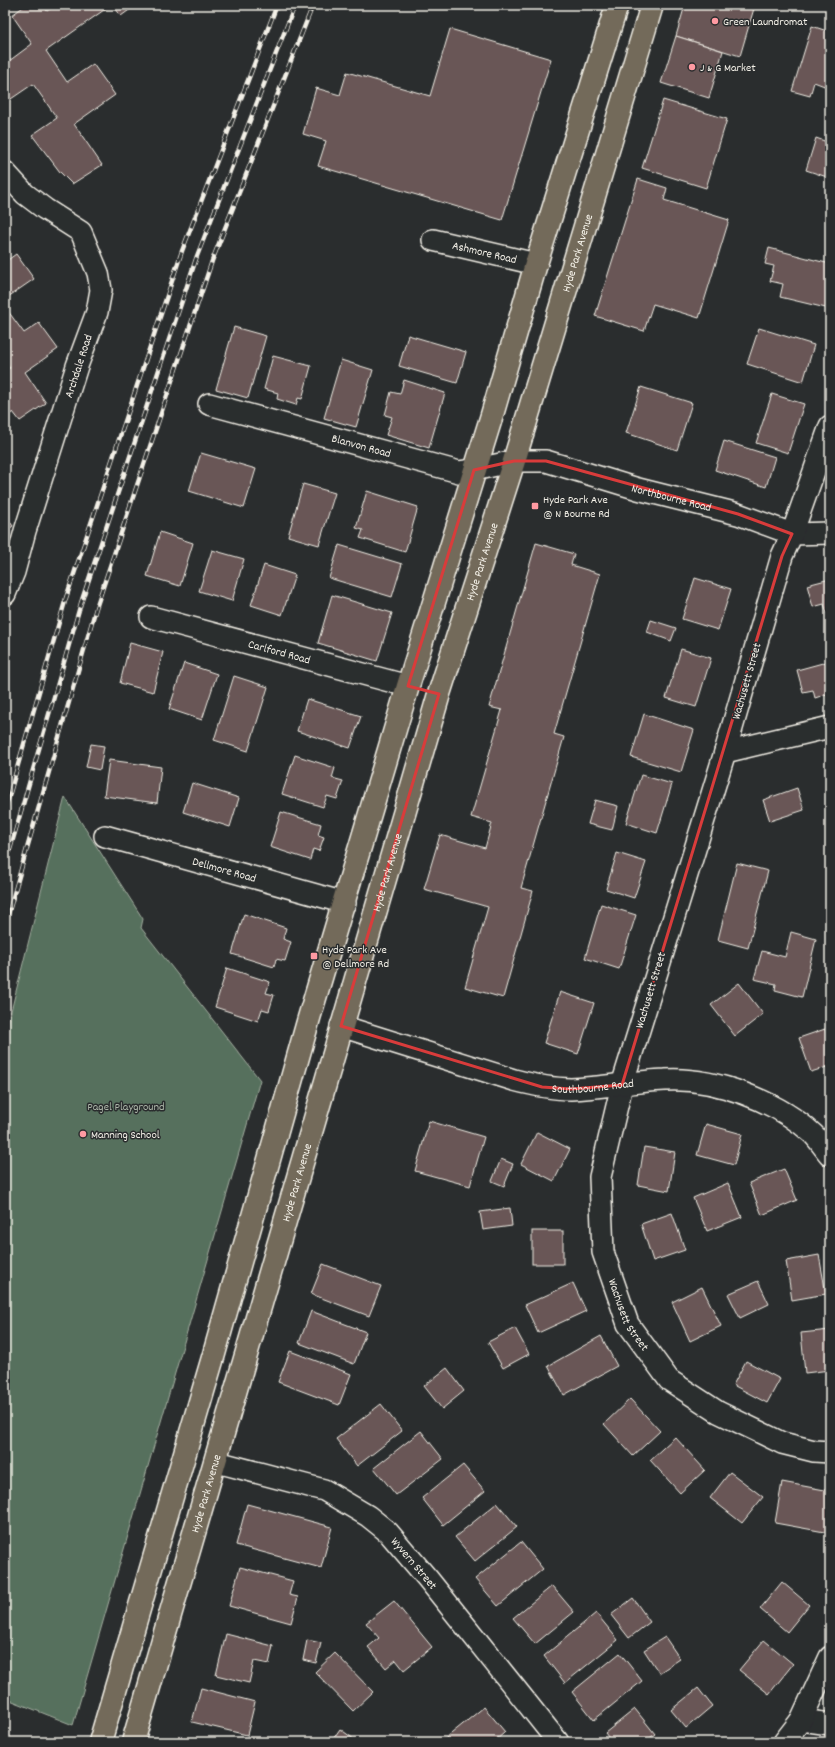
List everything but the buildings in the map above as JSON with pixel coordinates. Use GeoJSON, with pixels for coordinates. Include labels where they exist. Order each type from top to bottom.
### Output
{"type":"FeatureCollection","features":[{"type":"Feature","properties":{"kind":"main road"},"geometry":{"type":"LineString","coordinates":[[100,1742],[185,1453],[309,1018],[345,903],[408,686],[492,415],[536,264],[617,5]]}},
{"type":"Feature","properties":{"kind":"main road","name":"Hyde Park Avenue"},"geometry":{"type":"LineString","coordinates":[[133,1742],[217,1462],[341,1026],[394,855],[439,694],[514,461],[652,5]]}},
{"type":"Feature","properties":{"kind":"main road"},"geometry":{"type":"LineString","coordinates":[[408,686],[439,694]]}},
{"type":"Feature","properties":{"kind":"main road"},"geometry":{"type":"LineString","coordinates":[[309,1018],[341,1026]]}},
{"type":"Feature","properties":{"kind":"main road"},"geometry":{"type":"LineString","coordinates":[[185,1453],[217,1462]]}},
{"type":"Feature","properties":{"kind":"street","name":"Archdale Road"},"geometry":{"type":"LineString","coordinates":[[5,172],[25,194],[81,232],[100,278],[101,295],[72,380],[14,572],[5,594]]}},
{"type":"Feature","properties":{"kind":"street","name":"Ashmore Road"},"geometry":{"type":"LineString","coordinates":[[433,240],[536,264]]}},
{"type":"Feature","properties":{"kind":"street","name":"Blanvon Road"},"geometry":{"type":"LineString","coordinates":[[209,404],[459,472],[514,461]]}},
{"type":"Feature","properties":{"kind":"street","name":"Wachusett Street"},"geometry":{"type":"LineString","coordinates":[[830,426],[792,534],[782,556],[725,752],[622,1085],[600,1177],[603,1252],[628,1324],[669,1380],[718,1412],[782,1443],[814,1451],[830,1452]]}},
{"type":"Feature","properties":{"kind":"street","name":"Northbourne Road"},"geometry":{"type":"LineString","coordinates":[[514,461],[546,461],[638,489],[738,514],[792,534],[830,533]]}},
{"type":"Feature","properties":{"kind":"street","name":"Carlford Road"},"geometry":{"type":"LineString","coordinates":[[151,617],[408,686]]}},
{"type":"Feature","properties":{"kind":"street"},"geometry":{"type":"LineString","coordinates":[[725,752],[830,727]]}},
{"type":"Feature","properties":{"kind":"street","name":"Dellmore Road"},"geometry":{"type":"LineString","coordinates":[[105,836],[345,903]]}},
{"type":"Feature","properties":{"kind":"street","name":"Southbourne Road"},"geometry":{"type":"LineString","coordinates":[[341,1026],[514,1080],[542,1087],[571,1089],[666,1080],[705,1083],[746,1093],[780,1110],[797,1122],[813,1134],[830,1155]]}},
{"type":"Feature","properties":{"kind":"street","name":"Wyvern Street"},"geometry":{"type":"LineString","coordinates":[[217,1462],[324,1490],[368,1516],[388,1532],[428,1579],[558,1742]]}},
{"type":"Feature","properties":{"kind":"street"},"geometry":{"type":"LineString","coordinates":[[784,1742],[801,1720],[830,1657]]}},
{"type":"Feature","properties":{"kind":"street"},"geometry":{"type":"LineString","coordinates":[[801,1720],[830,1724]]}},
{"type":"Feature","properties":{"kind":"highlighted area"},"geometry":{"type":"Polygon","coordinates":[[[514,461],[546,461],[738,514],[792,534],[782,556],[622,1085],[571,1089],[542,1087],[341,1026],[439,694],[408,686],[474,470],[514,461]]]}},
{"type":"Feature","properties":{"kind":"green space","name":"Pagel Playground"},"geometry":{"type":"Polygon","coordinates":[[[65,797],[143,919],[141,928],[260,1080],[73,1725],[5,1698],[5,1035],[65,797]]]}},
{"type":"Feature","properties":{"kind":"railway"},"geometry":{"type":"LineString","coordinates":[[5,810],[66,598],[182,251],[277,5]]}},
{"type":"Feature","properties":{"kind":"railway"},"geometry":{"type":"LineString","coordinates":[[5,867],[81,603],[197,256],[295,5]]}},
{"type":"Feature","properties":{"kind":"railway"},"geometry":{"type":"LineString","coordinates":[[5,925],[96,608],[212,261],[313,5]]}},
{"type":"Feature","properties":{"kind":"place","name":"Green Laundromat"},"geometry":{"type":"Point","coordinates":[715,21]}},
{"type":"Feature","properties":{"kind":"place","name":"J & G Market"},"geometry":{"type":"Point","coordinates":[692,67]}},
{"type":"Feature","properties":{"kind":"place","name":"Hyde Park Ave @ N Bourne Rd"},"geometry":{"type":"Point","coordinates":[535,506]}},
{"type":"Feature","properties":{"kind":"place","name":"Hyde Park Ave @ Dellmore Rd"},"geometry":{"type":"Point","coordinates":[314,956]}},
{"type":"Feature","properties":{"kind":"place","name":"Manning School"},"geometry":{"type":"Point","coordinates":[83,1134]}}]}
